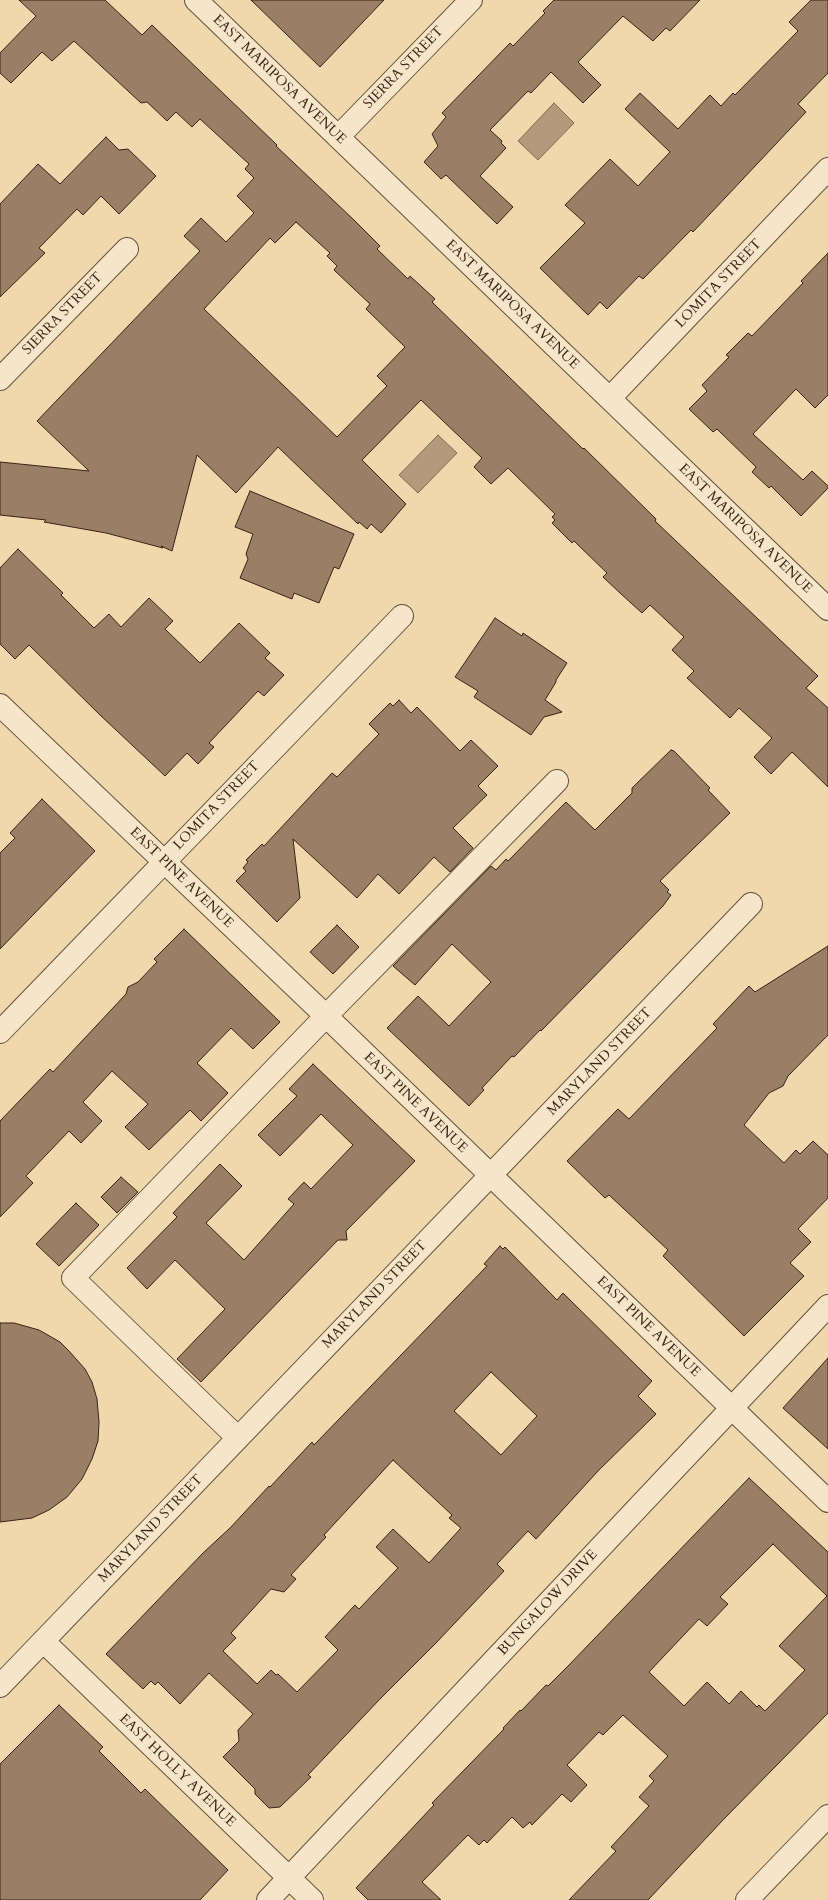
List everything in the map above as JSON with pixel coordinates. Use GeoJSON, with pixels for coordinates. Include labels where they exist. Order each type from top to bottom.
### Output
{"type":"FeatureCollection","features":[{"type":"Feature","properties":{"kind":"street","name":"EAST MARIPOSA AVENUE"},"geometry":{"type":"LineString","coordinates":[[196,0],[828,609]]}},
{"type":"Feature","properties":{"kind":"street","name":"SIERRA STREET"},"geometry":{"type":"LineString","coordinates":[[338,137],[471,0]]}},
{"type":"Feature","properties":{"kind":"street","name":"LOMITA STREET"},"geometry":{"type":"LineString","coordinates":[[610,398],[828,169]]}},
{"type":"Feature","properties":{"kind":"street","name":"SIERRA STREET"},"geometry":{"type":"LineString","coordinates":[[0,379],[127,249]]}},
{"type":"Feature","properties":{"kind":"street","name":"LOMITA STREET"},"geometry":{"type":"LineString","coordinates":[[0,1032],[402,616]]}},
{"type":"Feature","properties":{"kind":"street","name":"EAST PINE AVENUE"},"geometry":{"type":"LineString","coordinates":[[0,705],[326,1016],[828,1501]]}},
{"type":"Feature","properties":{"kind":"street"},"geometry":{"type":"LineString","coordinates":[[238,1438],[73,1278],[326,1016],[557,781]]}},
{"type":"Feature","properties":{"kind":"street","name":"MARYLAND STREET"},"geometry":{"type":"LineString","coordinates":[[0,1686],[751,904]]}},
{"type":"Feature","properties":{"kind":"street","name":"BUNGALOW DRIVE"},"geometry":{"type":"LineString","coordinates":[[268,1900],[828,1306]]}},
{"type":"Feature","properties":{"kind":"street","name":"EAST HOLLY AVENUE"},"geometry":{"type":"LineString","coordinates":[[43,1641],[312,1900]]}},
{"type":"Feature","properties":{"kind":"street"},"geometry":{"type":"LineString","coordinates":[[747,1900],[828,1816]]}},
{"type":"Feature","properties":{"kind":"shaded area"},"geometry":{"type":"Polygon","coordinates":[[[554,103],[574,123],[538,160],[518,141],[554,103]]]}},
{"type":"Feature","properties":{"kind":"shaded area"},"geometry":{"type":"Polygon","coordinates":[[[438,435],[457,453],[418,493],[399,475],[438,435]]]}},
{"type":"Feature","properties":{"kind":"building"},"geometry":{"type":"Polygon","coordinates":[[[19,0],[105,0],[142,35],[152,25],[277,145],[276,146],[380,246],[377,249],[408,279],[410,276],[435,299],[432,302],[583,449],[584,448],[656,519],[655,521],[818,676],[806,688],[828,708],[828,787],[792,752],[771,774],[754,757],[772,738],[739,708],[730,718],[687,678],[694,671],[672,650],[684,637],[650,605],[642,613],[603,577],[607,573],[574,541],[572,543],[552,523],[555,520],[552,517],[555,514],[508,468],[491,484],[474,467],[482,458],[421,400],[362,460],[406,504],[381,533],[371,524],[367,529],[359,522],[358,524],[278,447],[236,493],[197,455],[172,551],[161,546],[163,548],[106,533],[44,522],[46,520],[0,515],[0,462],[89,471],[37,421],[200,251],[184,236],[201,218],[226,242],[254,213],[237,196],[254,178],[245,169],[249,164],[200,119],[192,127],[176,112],[167,121],[147,102],[141,103],[74,41],[52,61],[42,52],[11,83],[0,73],[0,53],[36,16],[19,0]],[[296,222],[275,243],[270,238],[204,309],[337,437],[387,386],[377,376],[405,347],[366,309],[370,304],[334,270],[337,266],[327,256],[330,253],[296,222]]]}},
{"type":"Feature","properties":{"kind":"building"},"geometry":{"type":"Polygon","coordinates":[[[251,0],[384,0],[320,67],[251,0]]]}},
{"type":"Feature","properties":{"kind":"building"},"geometry":{"type":"Polygon","coordinates":[[[554,0],[700,0],[670,31],[666,28],[653,41],[623,16],[578,62],[601,85],[583,103],[551,72],[531,93],[528,91],[490,130],[502,141],[501,143],[506,148],[480,176],[513,207],[497,224],[446,175],[441,179],[424,162],[438,146],[432,134],[446,117],[442,113],[510,43],[513,46],[545,13],[543,11],[554,0]]]}},
{"type":"Feature","properties":{"kind":"building"},"geometry":{"type":"Polygon","coordinates":[[[811,0],[828,0],[828,73],[798,104],[806,112],[693,232],[691,230],[643,279],[639,276],[607,309],[600,302],[588,315],[540,268],[585,223],[565,205],[610,159],[638,186],[670,152],[625,109],[640,93],[678,129],[710,95],[721,106],[733,93],[735,95],[798,31],[789,22],[811,0]]]}},
{"type":"Feature","properties":{"kind":"building"},"geometry":{"type":"Polygon","coordinates":[[[106,137],[119,150],[128,149],[156,176],[119,214],[101,196],[83,215],[77,209],[39,248],[45,253],[0,297],[0,204],[38,164],[60,184],[106,137]]]}},
{"type":"Feature","properties":{"kind":"building"},"geometry":{"type":"Polygon","coordinates":[[[828,253],[828,395],[815,408],[796,389],[753,434],[803,480],[812,471],[828,486],[828,488],[801,516],[771,486],[769,488],[752,472],[756,467],[717,429],[713,432],[689,409],[707,391],[702,385],[729,357],[726,355],[748,333],[752,336],[803,283],[801,281],[828,253]]]}},
{"type":"Feature","properties":{"kind":"building"},"geometry":{"type":"Polygon","coordinates":[[[250,491],[354,534],[339,569],[334,567],[319,603],[294,593],[292,599],[240,578],[248,559],[246,554],[253,534],[235,527],[250,491]]]}},
{"type":"Feature","properties":{"kind":"building"},"geometry":{"type":"Polygon","coordinates":[[[18,549],[63,593],[61,595],[94,628],[109,614],[121,627],[149,598],[173,621],[165,629],[200,663],[239,623],[270,653],[265,658],[284,675],[264,696],[258,691],[209,743],[214,747],[198,764],[187,753],[165,776],[29,645],[15,659],[0,644],[0,568],[18,549]]]}},
{"type":"Feature","properties":{"kind":"building"},"geometry":{"type":"Polygon","coordinates":[[[495,618],[522,636],[523,633],[567,663],[545,700],[562,712],[544,717],[531,735],[474,697],[478,691],[455,677],[495,618]]]}},
{"type":"Feature","properties":{"kind":"building"},"geometry":{"type":"Polygon","coordinates":[[[399,700],[411,713],[417,707],[460,751],[471,740],[498,766],[478,786],[487,795],[453,828],[473,848],[450,872],[434,857],[399,894],[378,874],[357,898],[293,839],[300,898],[277,922],[236,881],[246,871],[243,868],[248,862],[246,860],[262,844],[264,846],[332,773],[337,777],[379,734],[369,724],[390,703],[393,706],[399,700]]]}},
{"type":"Feature","properties":{"kind":"building"},"geometry":{"type":"Polygon","coordinates":[[[671,750],[674,751],[710,788],[708,790],[730,813],[660,881],[669,890],[667,892],[671,895],[663,906],[541,1031],[540,1030],[514,1057],[512,1056],[482,1088],[484,1090],[469,1106],[387,1028],[418,996],[449,1026],[491,982],[452,944],[415,985],[393,966],[491,866],[496,870],[506,859],[508,861],[566,802],[595,830],[632,793],[632,788],[671,750]]]}},
{"type":"Feature","properties":{"kind":"building"},"geometry":{"type":"Polygon","coordinates":[[[42,799],[95,851],[0,949],[0,853],[15,838],[10,833],[42,799]]]}},
{"type":"Feature","properties":{"kind":"building"},"geometry":{"type":"Polygon","coordinates":[[[337,925],[359,947],[333,974],[310,952],[337,925]]]}},
{"type":"Feature","properties":{"kind":"building"},"geometry":{"type":"Polygon","coordinates":[[[184,929],[280,1022],[253,1049],[231,1028],[197,1063],[228,1093],[201,1121],[190,1110],[149,1150],[125,1127],[148,1104],[112,1071],[83,1102],[102,1121],[81,1143],[69,1131],[26,1176],[33,1183],[0,1217],[0,1121],[50,1069],[53,1072],[126,994],[128,987],[138,982],[157,962],[154,959],[184,929]]]}},
{"type":"Feature","properties":{"kind":"building"},"geometry":{"type":"Polygon","coordinates":[[[828,946],[828,1035],[788,1076],[783,1086],[769,1093],[744,1125],[784,1163],[796,1150],[800,1154],[813,1141],[828,1155],[828,1198],[798,1229],[811,1242],[790,1263],[804,1276],[744,1336],[663,1256],[668,1250],[609,1195],[605,1198],[567,1161],[618,1109],[629,1119],[717,1028],[713,1024],[749,986],[755,992],[828,946]]]}},
{"type":"Feature","properties":{"kind":"building"},"geometry":{"type":"Polygon","coordinates":[[[313,1064],[415,1161],[346,1231],[347,1240],[338,1240],[201,1382],[177,1359],[225,1309],[175,1260],[147,1289],[127,1268],[177,1217],[173,1213],[220,1164],[242,1186],[206,1223],[244,1260],[294,1204],[288,1199],[304,1182],[311,1189],[353,1145],[321,1114],[280,1156],[258,1135],[297,1096],[289,1089],[313,1064]]]}},
{"type":"Feature","properties":{"kind":"building"},"geometry":{"type":"Polygon","coordinates":[[[121,1177],[138,1192],[117,1213],[101,1197],[121,1177]]]}},
{"type":"Feature","properties":{"kind":"building"},"geometry":{"type":"Polygon","coordinates":[[[76,1203],[99,1225],[59,1266],[36,1244],[76,1203]]]}},
{"type":"Feature","properties":{"kind":"building"},"geometry":{"type":"Polygon","coordinates":[[[500,1246],[503,1249],[505,1247],[557,1300],[563,1293],[652,1381],[638,1396],[656,1414],[598,1471],[536,1539],[528,1531],[497,1564],[504,1571],[308,1775],[311,1777],[280,1807],[269,1808],[255,1794],[255,1789],[223,1757],[239,1741],[238,1730],[253,1714],[209,1673],[180,1704],[158,1682],[155,1685],[151,1681],[143,1689],[106,1654],[203,1553],[230,1528],[269,1486],[270,1487],[312,1442],[314,1445],[487,1266],[484,1264],[500,1246]],[[491,1372],[454,1411],[501,1455],[537,1416],[491,1372]],[[393,1460],[324,1535],[326,1537],[291,1575],[296,1579],[284,1592],[271,1589],[231,1633],[236,1638],[223,1651],[257,1684],[271,1670],[276,1675],[278,1674],[297,1692],[338,1650],[325,1637],[355,1605],[359,1609],[398,1568],[376,1547],[393,1529],[429,1563],[461,1528],[449,1518],[452,1515],[393,1460]]]}},
{"type":"Feature","properties":{"kind":"building"},"geometry":{"type":"Polygon","coordinates":[[[0,1323],[14,1323],[39,1330],[60,1342],[69,1351],[85,1369],[92,1382],[97,1399],[99,1422],[98,1441],[92,1459],[82,1479],[67,1497],[49,1510],[32,1518],[0,1522],[0,1323]]]}},
{"type":"Feature","properties":{"kind":"building"},"geometry":{"type":"Polygon","coordinates":[[[828,1358],[828,1449],[783,1408],[828,1358]]]}},
{"type":"Feature","properties":{"kind":"building"},"geometry":{"type":"Polygon","coordinates":[[[749,1478],[828,1552],[828,1713],[723,1820],[648,1900],[569,1900],[616,1851],[611,1847],[649,1806],[639,1797],[654,1781],[649,1776],[668,1756],[623,1715],[603,1735],[599,1732],[567,1765],[587,1785],[571,1802],[562,1794],[532,1825],[530,1822],[523,1828],[512,1817],[487,1843],[484,1840],[479,1845],[468,1835],[422,1882],[441,1900],[368,1900],[356,1888],[434,1805],[432,1803],[504,1729],[503,1728],[520,1710],[521,1711],[546,1685],[548,1686],[749,1478]],[[773,1544],[720,1597],[728,1604],[707,1626],[699,1619],[649,1672],[684,1706],[707,1682],[729,1704],[741,1691],[757,1707],[759,1705],[765,1711],[805,1670],[779,1646],[827,1596],[773,1544]]]}},
{"type":"Feature","properties":{"kind":"building"},"geometry":{"type":"Polygon","coordinates":[[[59,1705],[103,1747],[99,1751],[141,1793],[145,1789],[228,1870],[200,1900],[0,1900],[0,1764],[59,1705]]]}}]}
